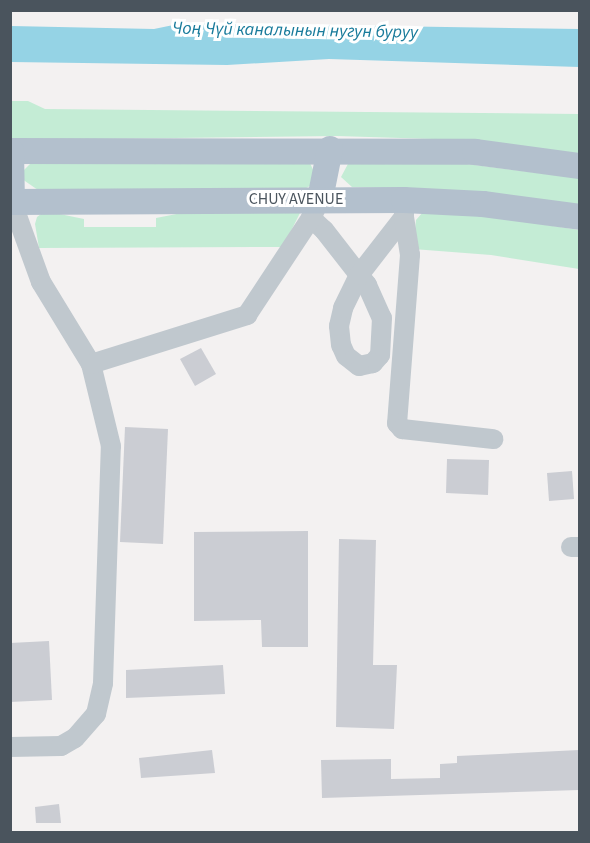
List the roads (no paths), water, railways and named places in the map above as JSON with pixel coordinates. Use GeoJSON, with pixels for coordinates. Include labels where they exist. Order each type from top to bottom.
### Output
{"type":"FeatureCollection","features":[{"type":"Feature","properties":{"kind":"main road"},"geometry":{"type":"LineString","coordinates":[[315,208],[330,148]]}},
{"type":"Feature","properties":{"kind":"main road"},"geometry":{"type":"LineString","coordinates":[[11,202],[11,150],[330,148],[475,152],[579,166]]}},
{"type":"Feature","properties":{"kind":"main road","name":"CHUY AVENUE"},"geometry":{"type":"LineString","coordinates":[[11,202],[315,208],[404,208],[483,204],[579,217]]}},
{"type":"Feature","properties":{"kind":"lane"},"geometry":{"type":"LineString","coordinates":[[10,747],[61,746],[75,738],[96,714],[103,683],[111,446],[91,364],[41,282],[11,202]]}},
{"type":"Feature","properties":{"kind":"lane"},"geometry":{"type":"LineString","coordinates":[[91,364],[247,315],[315,208],[359,275],[404,208]]}},
{"type":"Feature","properties":{"kind":"lane"},"geometry":{"type":"LineString","coordinates":[[404,208],[410,255],[397,423],[402,429],[493,439]]}},
{"type":"Feature","properties":{"kind":"water","name":"Чоң Чүй каналынын нугун буруу"},"geometry":{"type":"Polygon","coordinates":[[[183,23],[579,29],[579,67],[329,59],[227,65],[11,62],[11,26],[154,29],[183,23]]]}}]}
